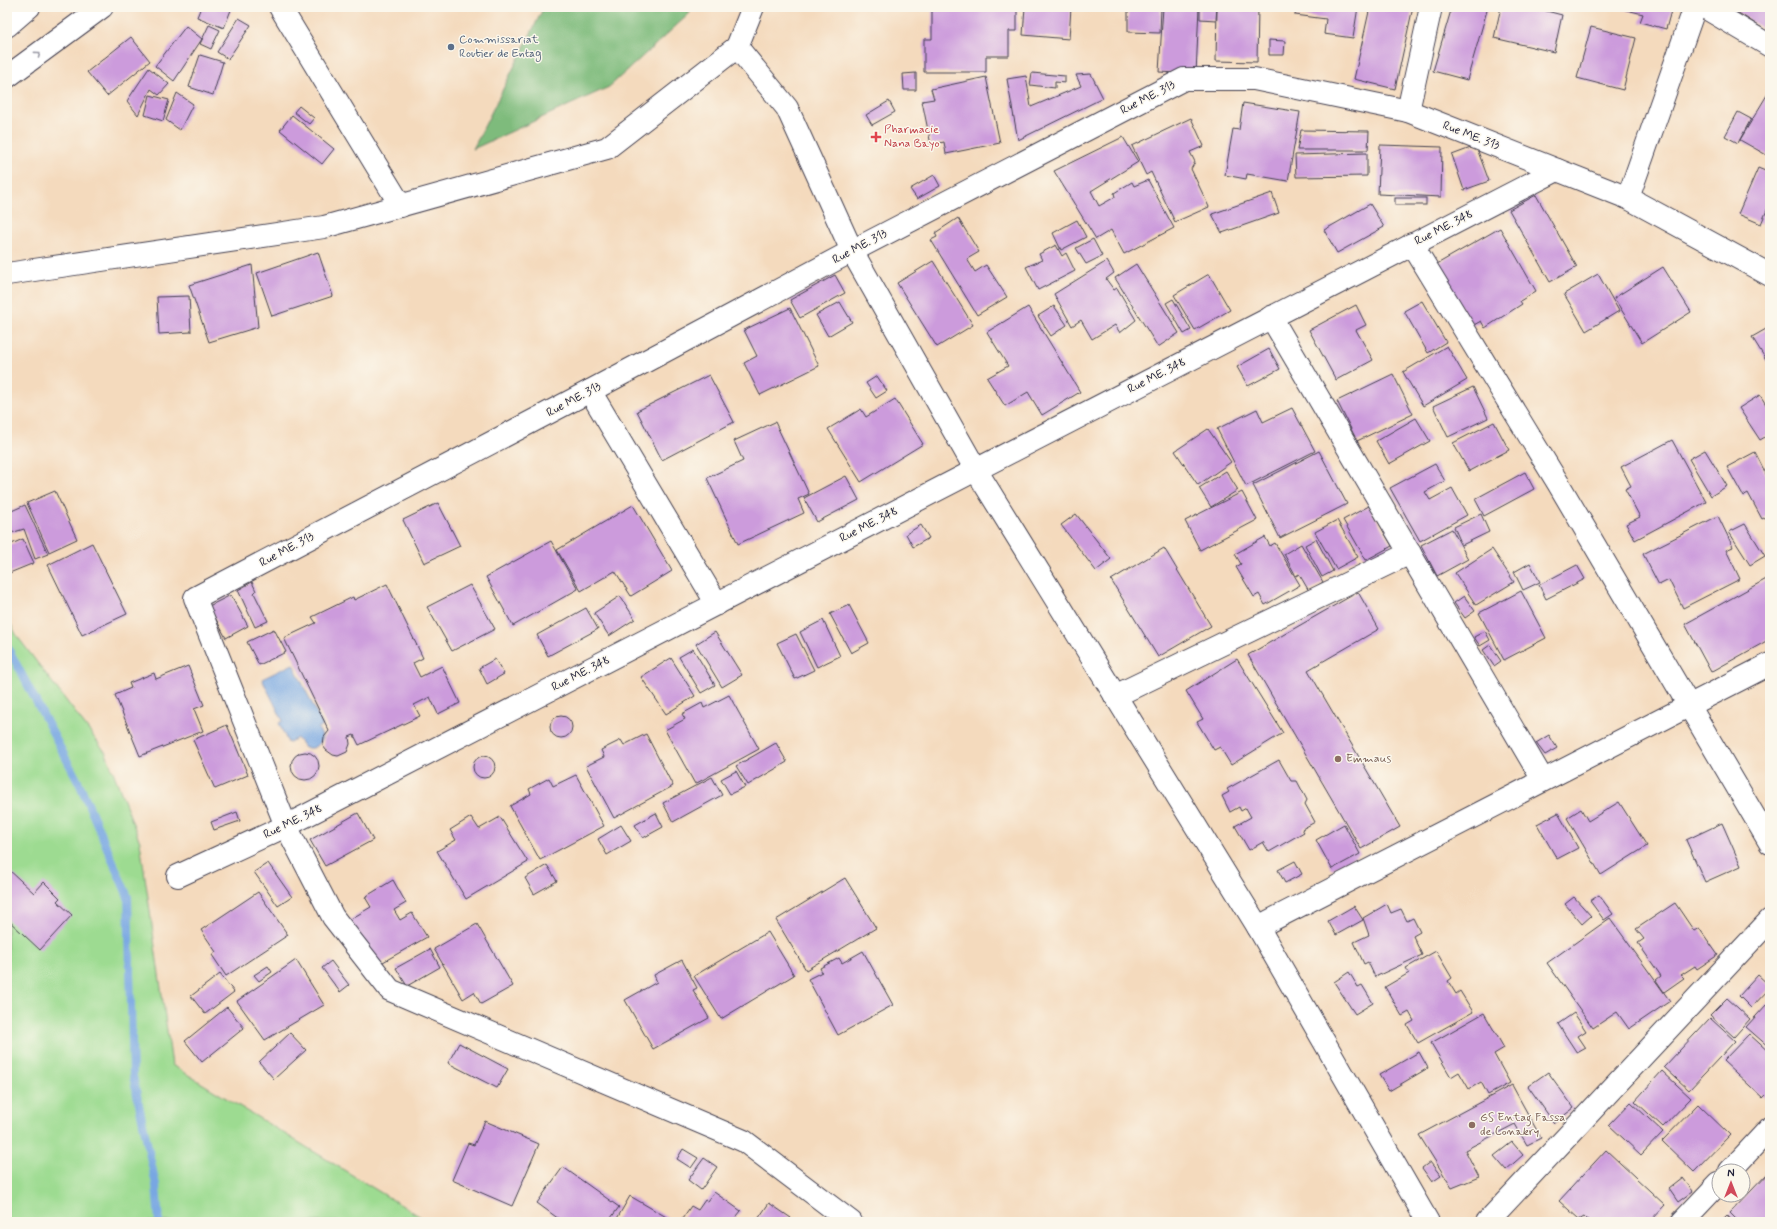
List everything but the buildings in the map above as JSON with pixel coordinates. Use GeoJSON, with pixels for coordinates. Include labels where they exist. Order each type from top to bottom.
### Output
{"type":"FeatureCollection","features":[{"type":"Feature","properties":{"kind":"main road"},"geometry":{"type":"LineString","coordinates":[[7,26],[29,7]]}},
{"type":"Feature","properties":{"kind":"main road"},"geometry":{"type":"LineString","coordinates":[[7,77],[102,7]]}},
{"type":"Feature","properties":{"kind":"main road"},"geometry":{"type":"LineString","coordinates":[[280,7],[400,206]]}},
{"type":"Feature","properties":{"kind":"main road"},"geometry":{"type":"LineString","coordinates":[[7,274],[324,228],[607,148],[737,47],[753,7]]}},
{"type":"Feature","properties":{"kind":"main road"},"geometry":{"type":"LineString","coordinates":[[1408,111],[1431,7]]}},
{"type":"Feature","properties":{"kind":"main road"},"geometry":{"type":"LineString","coordinates":[[1628,198],[1696,7]]}},
{"type":"Feature","properties":{"kind":"main road"},"geometry":{"type":"LineString","coordinates":[[1704,7],[1770,46]]}},
{"type":"Feature","properties":{"kind":"main road"},"geometry":{"type":"LineString","coordinates":[[737,47],[787,108],[852,251],[976,470],[1258,927],[1428,1222]]}},
{"type":"Feature","properties":{"kind":"main road","name":"Rue ME. 313"},"geometry":{"type":"LineString","coordinates":[[286,826],[195,598],[590,391],[852,251],[1184,79],[1254,79],[1408,111],[1628,198],[1770,275]]}},
{"type":"Feature","properties":{"kind":"main road","name":"Rue ME. 348"},"geometry":{"type":"LineString","coordinates":[[178,876],[286,826],[1557,170]]}},
{"type":"Feature","properties":{"kind":"main road"},"geometry":{"type":"LineString","coordinates":[[1412,244],[1558,483],[1770,843]]}},
{"type":"Feature","properties":{"kind":"main road"},"geometry":{"type":"LineString","coordinates":[[1271,317],[1543,780]]}},
{"type":"Feature","properties":{"kind":"main road"},"geometry":{"type":"LineString","coordinates":[[590,391],[717,604]]}},
{"type":"Feature","properties":{"kind":"main road"},"geometry":{"type":"LineString","coordinates":[[1115,696],[1410,553]]}},
{"type":"Feature","properties":{"kind":"main road"},"geometry":{"type":"LineString","coordinates":[[1258,927],[1770,664]]}},
{"type":"Feature","properties":{"kind":"main road"},"geometry":{"type":"LineString","coordinates":[[286,826],[332,917],[390,990],[744,1141],[851,1222]]}},
{"type":"Feature","properties":{"kind":"main road"},"geometry":{"type":"LineString","coordinates":[[1487,1222],[1770,920]]}},
{"type":"Feature","properties":{"kind":"main road"},"geometry":{"type":"LineString","coordinates":[[1737,1163],[1770,1128]]}},
{"type":"Feature","properties":{"kind":"main road"},"geometry":{"type":"LineString","coordinates":[[1682,1222],[1711,1191]]}},
{"type":"Feature","properties":{"kind":"green space"},"geometry":{"type":"Polygon","coordinates":[[[539,7],[692,7],[689,14],[609,87],[473,149],[542,11],[539,7]]]}},
{"type":"Feature","properties":{"kind":"green space"},"geometry":{"type":"Polygon","coordinates":[[[7,617],[17,636],[106,753],[140,842],[172,1065],[429,1222],[7,1222],[7,617]]]}},
{"type":"Feature","properties":{"kind":"water"},"geometry":{"type":"Polygon","coordinates":[[[293,664],[323,726],[318,728],[322,736],[320,743],[313,748],[305,748],[297,738],[288,743],[279,723],[283,721],[262,679],[293,664]]]}},
{"type":"Feature","properties":{"kind":"waterway"},"geometry":{"type":"LineString","coordinates":[[7,646],[80,785],[128,897],[133,1076],[156,1185],[159,1222]]}},
{"type":"Feature","properties":{"kind":"place","name":"Commissariat Routier de Entag"},"geometry":{"type":"Point","coordinates":[451,47]}},
{"type":"Feature","properties":{"kind":"place","name":"Pharmacie Nana Bayo"},"geometry":{"type":"Point","coordinates":[876,137]}},
{"type":"Feature","properties":{"kind":"place","name":"Emmaus"},"geometry":{"type":"Point","coordinates":[1338,759]}},
{"type":"Feature","properties":{"kind":"place","name":"GS Entag Fassa de Conakry"},"geometry":{"type":"Point","coordinates":[1472,1125]}}]}
